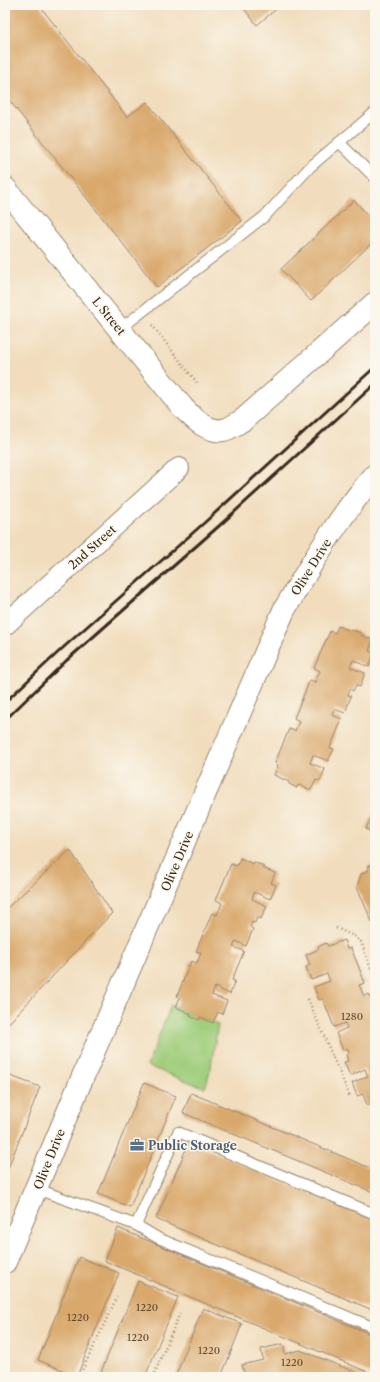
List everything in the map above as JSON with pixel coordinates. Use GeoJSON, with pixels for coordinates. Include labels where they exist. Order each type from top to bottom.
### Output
{"type":"FeatureCollection","features":[{"type":"Feature","properties":{"kind":"street","name":"L Street"},"geometry":{"type":"LineString","coordinates":[[5,188],[183,408],[192,418],[207,427],[223,430],[243,420],[375,303]]}},
{"type":"Feature","properties":{"kind":"street","name":"2nd Street"},"geometry":{"type":"LineString","coordinates":[[5,625],[179,468]]}},
{"type":"Feature","properties":{"kind":"street","name":"Olive Drive"},"geometry":{"type":"LineString","coordinates":[[5,1262],[37,1189],[78,1088],[284,610],[313,560],[341,519],[375,475]]}},
{"type":"Feature","properties":{"kind":"lane"},"geometry":{"type":"LineString","coordinates":[[120,330],[265,216],[310,167],[375,112]]}},
{"type":"Feature","properties":{"kind":"lane"},"geometry":{"type":"LineString","coordinates":[[340,142],[375,178]]}},
{"type":"Feature","properties":{"kind":"lane"},"geometry":{"type":"LineString","coordinates":[[136,1225],[178,1132],[375,1214]]}},
{"type":"Feature","properties":{"kind":"lane"},"geometry":{"type":"LineString","coordinates":[[37,1189],[136,1225],[158,1238],[375,1328]]}},
{"type":"Feature","properties":{"kind":"path"},"geometry":{"type":"LineString","coordinates":[[140,313],[150,322],[198,384]]}},
{"type":"Feature","properties":{"kind":"path"},"geometry":{"type":"LineString","coordinates":[[336,928],[354,936],[361,942],[375,978]]}},
{"type":"Feature","properties":{"kind":"path"},"geometry":{"type":"LineString","coordinates":[[308,999],[350,1097]]}},
{"type":"Feature","properties":{"kind":"path"},"geometry":{"type":"LineString","coordinates":[[79,1377],[117,1298]]}},
{"type":"Feature","properties":{"kind":"path"},"geometry":{"type":"LineString","coordinates":[[153,1377],[180,1313]]}},
{"type":"Feature","properties":{"kind":"green space"},"geometry":{"type":"Polygon","coordinates":[[[171,1005],[218,1025],[205,1088],[147,1066],[171,1005]]]}},
{"type":"Feature","properties":{"kind":"building"},"geometry":{"type":"Polygon","coordinates":[[[5,5],[39,5],[127,117],[147,102],[242,221],[157,287],[5,95],[5,5]]]}},
{"type":"Feature","properties":{"kind":"building"},"geometry":{"type":"Polygon","coordinates":[[[241,5],[281,5],[257,25],[241,5]]]}},
{"type":"Feature","properties":{"kind":"building"},"geometry":{"type":"Polygon","coordinates":[[[354,200],[375,223],[375,240],[311,301],[281,269],[354,200]]]}},
{"type":"Feature","properties":{"kind":"building"},"geometry":{"type":"Polygon","coordinates":[[[338,626],[361,633],[361,635],[373,640],[369,651],[374,653],[369,667],[353,660],[350,667],[365,673],[360,687],[356,685],[353,691],[350,689],[348,695],[351,696],[345,713],[334,709],[332,715],[342,719],[330,748],[334,749],[328,761],[313,755],[310,763],[325,769],[320,781],[316,780],[311,790],[298,785],[297,788],[289,784],[289,782],[274,775],[278,766],[275,763],[289,729],[295,731],[299,721],[294,718],[310,680],[315,682],[320,671],[314,668],[330,631],[335,633],[338,626]]]}},
{"type":"Feature","properties":{"kind":"building"},"geometry":{"type":"Polygon","coordinates":[[[375,809],[375,833],[366,829],[375,809]]]}},
{"type":"Feature","properties":{"kind":"building"},"geometry":{"type":"Polygon","coordinates":[[[70,850],[112,913],[5,1027],[5,910],[70,850]]]}},
{"type":"Feature","properties":{"kind":"building"},"geometry":{"type":"Polygon","coordinates":[[[240,858],[253,864],[254,862],[275,873],[271,883],[276,885],[270,899],[254,892],[252,899],[267,906],[261,919],[257,917],[255,923],[252,922],[250,927],[253,929],[246,946],[236,941],[233,947],[244,951],[232,980],[235,981],[230,994],[215,987],[212,995],[227,1001],[222,1014],[218,1012],[213,1023],[200,1017],[199,1020],[190,1016],[191,1014],[176,1007],[180,998],[177,996],[191,961],[197,963],[201,953],[196,951],[212,913],[217,915],[222,903],[216,900],[231,864],[237,866],[240,858]]]}},
{"type":"Feature","properties":{"kind":"building"},"geometry":{"type":"Polygon","coordinates":[[[371,865],[375,868],[375,920],[372,922],[357,887],[361,874],[368,871],[368,866],[371,865]]]}},
{"type":"Feature","properties":{"kind":"building"},"geometry":{"type":"Polygon","coordinates":[[[344,940],[347,949],[351,948],[365,983],[359,985],[364,996],[369,994],[375,1009],[375,1101],[367,1105],[363,1094],[357,1096],[352,1083],[368,1076],[365,1069],[350,1076],[344,1062],[348,1061],[346,1055],[349,1053],[347,1048],[343,1050],[336,1033],[347,1028],[345,1023],[334,1027],[323,999],[319,1000],[314,987],[330,981],[327,974],[311,980],[306,967],[310,965],[306,955],[319,949],[318,947],[326,943],[328,946],[344,940]]]}},
{"type":"Feature","properties":{"kind":"building"},"geometry":{"type":"Polygon","coordinates":[[[5,1074],[40,1087],[5,1176],[5,1074]]]}},
{"type":"Feature","properties":{"kind":"building","name":"Public Storage"},"geometry":{"type":"Polygon","coordinates":[[[144,1083],[176,1096],[130,1207],[98,1194],[144,1083]]]}},
{"type":"Feature","properties":{"kind":"building"},"geometry":{"type":"Polygon","coordinates":[[[191,1093],[375,1170],[375,1193],[183,1113],[191,1093]]]}},
{"type":"Feature","properties":{"kind":"building"},"geometry":{"type":"Polygon","coordinates":[[[189,1142],[375,1220],[375,1311],[156,1219],[189,1142]]]}},
{"type":"Feature","properties":{"kind":"building"},"geometry":{"type":"Polygon","coordinates":[[[118,1228],[375,1336],[375,1375],[105,1261],[118,1228]]]}},
{"type":"Feature","properties":{"kind":"building"},"geometry":{"type":"Polygon","coordinates":[[[79,1257],[119,1273],[77,1376],[38,1360],[79,1257]]]}},
{"type":"Feature","properties":{"kind":"building"},"geometry":{"type":"Polygon","coordinates":[[[138,1281],[178,1297],[145,1377],[99,1377],[138,1281]]]}},
{"type":"Feature","properties":{"kind":"building"},"geometry":{"type":"Polygon","coordinates":[[[203,1308],[242,1324],[221,1377],[175,1377],[203,1308]]]}},
{"type":"Feature","properties":{"kind":"building"},"geometry":{"type":"Polygon","coordinates":[[[283,1344],[285,1354],[300,1350],[368,1377],[245,1377],[242,1365],[263,1360],[261,1349],[283,1344]]]}},
{"type":"Feature","properties":{"kind":"railway"},"geometry":{"type":"LineString","coordinates":[[5,702],[65,646],[204,523],[375,367]]}},
{"type":"Feature","properties":{"kind":"railway"},"geometry":{"type":"LineString","coordinates":[[5,720],[67,660],[219,526],[375,384]]}},
{"type":"Feature","properties":{"kind":"place","name":"Public Storage"},"geometry":{"type":"Point","coordinates":[137,1145]}}]}
